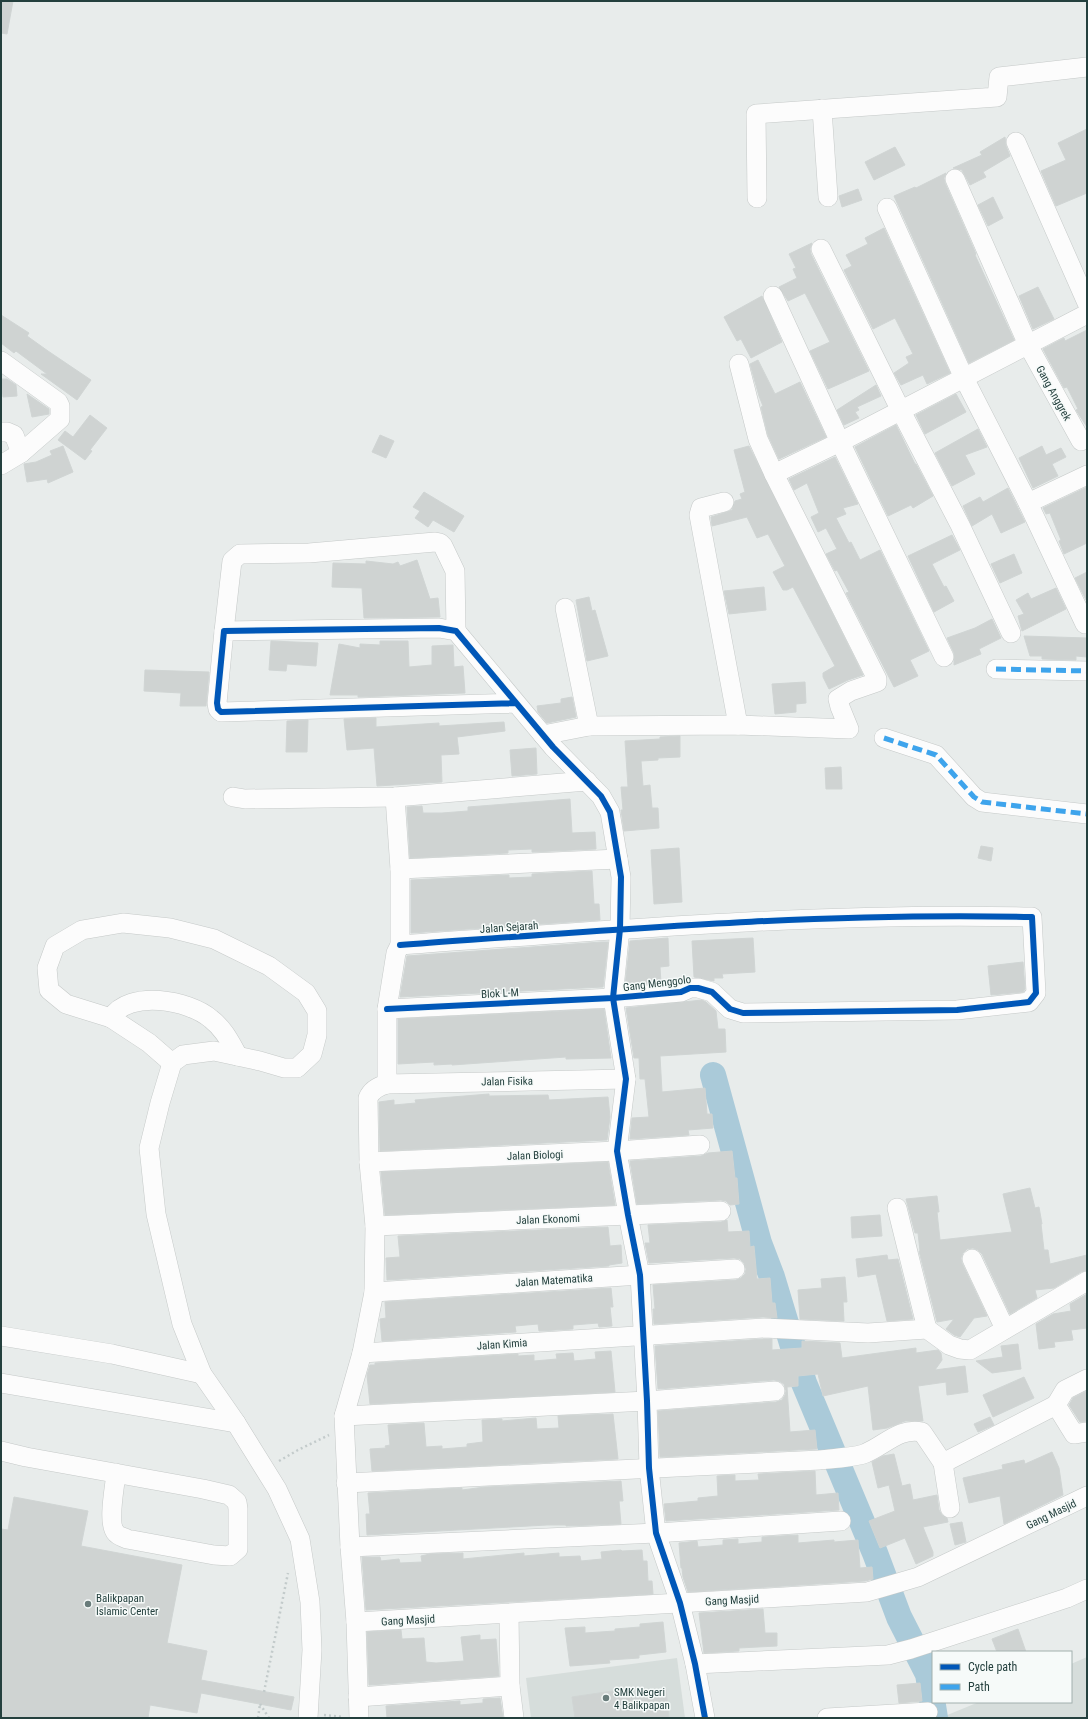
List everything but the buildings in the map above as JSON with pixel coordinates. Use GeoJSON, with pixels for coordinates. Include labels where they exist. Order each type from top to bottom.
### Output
{"type":"FeatureCollection","features":[{"type":"Feature","properties":{"kind":"street"},"geometry":{"type":"LineString","coordinates":[[757,198],[756,114],[997,97],[1000,77],[1087,67]]}},
{"type":"Feature","properties":{"kind":"street"},"geometry":{"type":"LineString","coordinates":[[822,109],[828,197]]}},
{"type":"Feature","properties":{"kind":"street"},"geometry":{"type":"LineString","coordinates":[[1016,142],[1087,303]]}},
{"type":"Feature","properties":{"kind":"street","name":"Gang Anggrek"},"geometry":{"type":"LineString","coordinates":[[955,179],[1028,345],[1081,441]]}},
{"type":"Feature","properties":{"kind":"street"},"geometry":{"type":"LineString","coordinates":[[887,208],[964,378],[1028,503],[1085,624]]}},
{"type":"Feature","properties":{"kind":"street"},"geometry":{"type":"LineString","coordinates":[[822,249],[900,411],[960,525],[1011,634]]}},
{"type":"Feature","properties":{"kind":"street"},"geometry":{"type":"LineString","coordinates":[[773,296],[840,442],[944,657]]}},
{"type":"Feature","properties":{"kind":"street"},"geometry":{"type":"LineString","coordinates":[[774,474],[840,442],[1087,314]]}},
{"type":"Feature","properties":{"kind":"street"},"geometry":{"type":"LineString","coordinates":[[1,465],[20,453],[60,419],[60,406],[58,402],[2,362]]}},
{"type":"Feature","properties":{"kind":"street"},"geometry":{"type":"LineString","coordinates":[[543,735],[590,726],[738,724],[849,730],[838,699],[851,691],[877,682],[758,439],[739,364]]}},
{"type":"Feature","properties":{"kind":"street"},"geometry":{"type":"LineString","coordinates":[[1,432],[7,432],[14,435],[20,453]]}},
{"type":"Feature","properties":{"kind":"street"},"geometry":{"type":"LineString","coordinates":[[1028,503],[1087,475]]}},
{"type":"Feature","properties":{"kind":"street"},"geometry":{"type":"LineString","coordinates":[[724,502],[701,508],[699,515],[738,724]]}},
{"type":"Feature","properties":{"kind":"street"},"geometry":{"type":"LineString","coordinates":[[456,632],[455,571],[443,546],[440,543],[435,542],[309,553],[240,554],[232,561],[217,703],[218,709],[221,712],[516,703]]}},
{"type":"Feature","properties":{"kind":"street"},"geometry":{"type":"LineString","coordinates":[[566,608],[590,726]]}},
{"type":"Feature","properties":{"kind":"street"},"geometry":{"type":"LineString","coordinates":[[224,631],[439,628],[456,632],[543,735],[602,796],[610,812],[621,877],[620,929],[614,998],[626,1079],[617,1151],[640,1275],[649,1468],[656,1533],[680,1603],[695,1664],[705,1718]]}},
{"type":"Feature","properties":{"kind":"street"},"geometry":{"type":"LineString","coordinates":[[996,669],[1087,670]]}},
{"type":"Feature","properties":{"kind":"street"},"geometry":{"type":"LineString","coordinates":[[884,738],[936,755],[974,797],[982,802],[1087,814]]}},
{"type":"Feature","properties":{"kind":"street"},"geometry":{"type":"LineString","coordinates":[[233,797],[245,799],[395,797],[587,781]]}},
{"type":"Feature","properties":{"kind":"street"},"geometry":{"type":"LineString","coordinates":[[353,1718],[358,1697],[356,1622],[346,1483],[344,1423],[362,1353],[374,1292],[375,1226],[369,1162],[368,1098],[370,1093],[387,1084],[387,1009],[396,953],[400,945],[400,868],[395,797]]}},
{"type":"Feature","properties":{"kind":"street"},"geometry":{"type":"LineString","coordinates":[[400,868],[618,859]]}},
{"type":"Feature","properties":{"kind":"street","name":"Jalan Sejarah"},"geometry":{"type":"LineString","coordinates":[[400,945],[620,929],[823,918],[1032,917],[1036,992],[1029,1002],[957,1010],[743,1013]]}},
{"type":"Feature","properties":{"kind":"street"},"geometry":{"type":"LineString","coordinates":[[172,1063],[149,1043],[111,1018],[66,1004],[49,990],[47,968],[55,946],[82,930],[122,923],[170,928],[214,940],[269,966],[306,993],[317,1011],[317,1034],[312,1054],[297,1068],[284,1068],[214,1051],[183,1055],[172,1063],[149,1148],[155,1206],[182,1324],[202,1374],[236,1423],[277,1489],[300,1539],[310,1602],[312,1650],[308,1716]]}},
{"type":"Feature","properties":{"kind":"street","name":"Gang Menggolo"},"geometry":{"type":"LineString","coordinates":[[614,998],[681,992],[690,988],[698,988],[712,992],[730,1009],[743,1013]]}},
{"type":"Feature","properties":{"kind":"street","name":"Blok L-M"},"geometry":{"type":"LineString","coordinates":[[387,1009],[614,998]]}},
{"type":"Feature","properties":{"kind":"street"},"geometry":{"type":"LineString","coordinates":[[111,1018],[115,1011],[130,1004],[156,1000],[187,1005],[210,1018],[224,1031],[238,1056]]}},
{"type":"Feature","properties":{"kind":"street","name":"Jalan Fisika"},"geometry":{"type":"LineString","coordinates":[[387,1084],[626,1079]]}},
{"type":"Feature","properties":{"kind":"street","name":"Jalan Biologi"},"geometry":{"type":"LineString","coordinates":[[369,1162],[617,1151],[700,1145]]}},
{"type":"Feature","properties":{"kind":"street"},"geometry":{"type":"LineString","coordinates":[[897,1208],[927,1329],[949,1345],[960,1349],[970,1350],[1087,1281]]}},
{"type":"Feature","properties":{"kind":"street","name":"Jalan Ekonomi"},"geometry":{"type":"LineString","coordinates":[[375,1226],[721,1211]]}},
{"type":"Feature","properties":{"kind":"street"},"geometry":{"type":"LineString","coordinates":[[972,1259],[1005,1329]]}},
{"type":"Feature","properties":{"kind":"street","name":"Jalan Matematika"},"geometry":{"type":"LineString","coordinates":[[374,1292],[734,1269]]}},
{"type":"Feature","properties":{"kind":"street","name":"Jalan Kimia"},"geometry":{"type":"LineString","coordinates":[[362,1353],[764,1328],[868,1333],[927,1329]]}},
{"type":"Feature","properties":{"kind":"street"},"geometry":{"type":"LineString","coordinates":[[1,1336],[112,1354],[202,1374]]}},
{"type":"Feature","properties":{"kind":"street"},"geometry":{"type":"LineString","coordinates":[[943,1463],[1056,1405],[1065,1390],[1087,1379]]}},
{"type":"Feature","properties":{"kind":"street"},"geometry":{"type":"LineString","coordinates":[[1,1383],[236,1423]]}},
{"type":"Feature","properties":{"kind":"street"},"geometry":{"type":"LineString","coordinates":[[344,1423],[775,1391]]}},
{"type":"Feature","properties":{"kind":"street"},"geometry":{"type":"LineString","coordinates":[[1056,1405],[1074,1434],[1087,1432]]}},
{"type":"Feature","properties":{"kind":"street"},"geometry":{"type":"LineString","coordinates":[[346,1483],[820,1460],[864,1454],[904,1432],[913,1430],[922,1432],[943,1463],[950,1508]]}},
{"type":"Feature","properties":{"kind":"street"},"geometry":{"type":"LineString","coordinates":[[1,1451],[26,1457],[116,1473],[230,1495],[237,1502],[238,1549],[230,1556],[214,1556],[127,1539],[116,1534],[111,1520],[116,1473]]}},
{"type":"Feature","properties":{"kind":"street","name":"Gang Masjid"},"geometry":{"type":"LineString","coordinates":[[356,1622],[867,1592],[918,1577],[1087,1496]]}},
{"type":"Feature","properties":{"kind":"street"},"geometry":{"type":"LineString","coordinates":[[350,1547],[656,1533],[841,1521]]}},
{"type":"Feature","properties":{"kind":"street"},"geometry":{"type":"LineString","coordinates":[[695,1664],[888,1655],[1068,1598],[1087,1589]]}},
{"type":"Feature","properties":{"kind":"street"},"geometry":{"type":"LineString","coordinates":[[509,1614],[510,1686],[514,1718]]}},
{"type":"Feature","properties":{"kind":"street"},"geometry":{"type":"LineString","coordinates":[[358,1697],[510,1686]]}},
{"type":"Feature","properties":{"kind":"street"},"geometry":{"type":"LineString","coordinates":[[827,1718],[928,1712]]}},
{"type":"Feature","properties":{"kind":"path"},"geometry":{"type":"LineString","coordinates":[[264,1470],[298,1450],[328,1435],[344,1423]]}},
{"type":"Feature","properties":{"kind":"path"},"geometry":{"type":"LineString","coordinates":[[264,1692],[288,1571]]}},
{"type":"Feature","properties":{"kind":"path"},"geometry":{"type":"LineString","coordinates":[[258,1718],[260,1704],[269,1718]]}},
{"type":"Feature","properties":{"kind":"path"},"geometry":{"type":"LineString","coordinates":[[308,1716],[353,1718]]}},
{"type":"Feature","properties":{"kind":"shaded area"},"geometry":{"type":"Polygon","coordinates":[[[1087,1657],[1087,1718],[940,1718],[977,1703],[1072,1703],[1072,1664],[1087,1657]]]}},
{"type":"Feature","properties":{"kind":"shaded area","name":"SMK Negeri 4 Balikpapan"},"geometry":{"type":"Polygon","coordinates":[[[677,1658],[685,1718],[531,1718],[526,1678],[677,1658]]]}},
{"type":"Feature","properties":{"kind":"waterway"},"geometry":{"type":"LineString","coordinates":[[713,1075],[759,1243],[772,1277],[804,1383],[875,1553],[899,1617],[928,1674],[932,1699]]}},
{"type":"Feature","properties":{"kind":"waterway"},"geometry":{"type":"LineString","coordinates":[[933,1703],[935,1718]]}},
{"type":"Feature","properties":{"kind":"marked path"},"geometry":{"type":"LineString","coordinates":[[996,669],[1087,671]]}},
{"type":"Feature","properties":{"kind":"marked path"},"geometry":{"type":"LineString","coordinates":[[884,738],[936,755],[974,797],[982,802],[1087,814]]}},
{"type":"Feature","properties":{"kind":"cycle path"},"geometry":{"type":"LineString","coordinates":[[516,703],[221,712],[218,709],[217,703],[224,631],[439,628],[456,631],[553,747],[601,796],[610,812],[621,877],[620,929],[613,998],[626,1079],[617,1151],[640,1275],[649,1468],[656,1533],[680,1603],[695,1664],[705,1718]]}},
{"type":"Feature","properties":{"kind":"cycle path"},"geometry":{"type":"LineString","coordinates":[[387,1009],[613,998],[681,992],[690,988],[698,988],[712,992],[730,1009],[743,1013],[957,1010],[1029,1002],[1036,993],[1032,917],[953,916],[795,920],[637,928],[400,945]]}},
{"type":"Feature","properties":{"kind":"place","name":"Balikpapan Islamic Center"},"geometry":{"type":"Point","coordinates":[88,1604]}},
{"type":"Feature","properties":{"kind":"place","name":"SMK Negeri 4 Balikpapan"},"geometry":{"type":"Point","coordinates":[606,1698]}}]}
